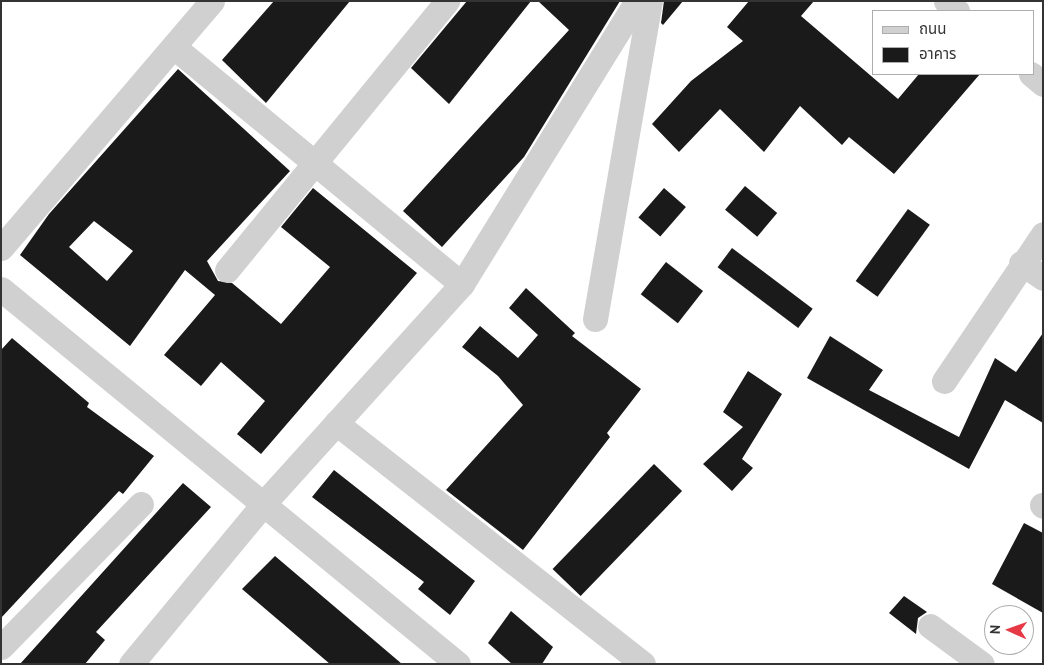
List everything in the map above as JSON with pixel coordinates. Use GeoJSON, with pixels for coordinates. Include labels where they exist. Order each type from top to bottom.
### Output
{"type":"FeatureCollection","features":[{"type":"Feature","properties":{"kind":"street"},"geometry":{"type":"LineString","coordinates":[[1,248],[212,1]]}},
{"type":"Feature","properties":{"kind":"street"},"geometry":{"type":"LineString","coordinates":[[227,270],[314,161],[447,1]]}},
{"type":"Feature","properties":{"kind":"street"},"geometry":{"type":"LineString","coordinates":[[131,664],[265,502],[462,284],[637,1]]}},
{"type":"Feature","properties":{"kind":"street"},"geometry":{"type":"LineString","coordinates":[[595,319],[650,1]]}},
{"type":"Feature","properties":{"kind":"street"},"geometry":{"type":"LineString","coordinates":[[946,1],[956,10]]}},
{"type":"Feature","properties":{"kind":"street"},"geometry":{"type":"LineString","coordinates":[[174,47],[462,284]]}},
{"type":"Feature","properties":{"kind":"street"},"geometry":{"type":"LineString","coordinates":[[1032,75],[1043,84]]}},
{"type":"Feature","properties":{"kind":"street"},"geometry":{"type":"LineString","coordinates":[[944,381],[1021,263],[1043,234]]}},
{"type":"Feature","properties":{"kind":"street"},"geometry":{"type":"LineString","coordinates":[[1021,263],[1043,278]]}},
{"type":"Feature","properties":{"kind":"street"},"geometry":{"type":"LineString","coordinates":[[1,289],[265,502],[458,664]]}},
{"type":"Feature","properties":{"kind":"street"},"geometry":{"type":"LineString","coordinates":[[336,423],[643,664]]}},
{"type":"Feature","properties":{"kind":"street"},"geometry":{"type":"LineString","coordinates":[[1,647],[141,504]]}},
{"type":"Feature","properties":{"kind":"street"},"geometry":{"type":"LineString","coordinates":[[930,626],[982,664]]}},
{"type":"Feature","properties":{"kind":"building"},"geometry":{"type":"Polygon","coordinates":[[[274,1],[350,1],[266,103],[222,60],[274,1]]]}},
{"type":"Feature","properties":{"kind":"building"},"geometry":{"type":"Polygon","coordinates":[[[467,1],[531,1],[449,104],[411,68],[467,1]]]}},
{"type":"Feature","properties":{"kind":"building"},"geometry":{"type":"Polygon","coordinates":[[[538,1],[620,1],[524,157],[442,247],[403,211],[569,30],[538,1]]]}},
{"type":"Feature","properties":{"kind":"building"},"geometry":{"type":"Polygon","coordinates":[[[664,1],[683,1],[663,25],[661,23],[664,1]]]}},
{"type":"Feature","properties":{"kind":"building"},"geometry":{"type":"Polygon","coordinates":[[[749,1],[814,1],[801,16],[898,99],[918,75],[979,75],[894,174],[849,137],[842,145],[800,106],[764,152],[720,109],[679,152],[652,124],[691,81],[743,41],[727,27],[749,1]]]}},
{"type":"Feature","properties":{"kind":"building"},"geometry":{"type":"Polygon","coordinates":[[[178,69],[290,171],[207,261],[218,281],[232,283],[281,324],[330,267],[281,227],[313,188],[417,273],[261,454],[237,434],[265,401],[221,362],[201,386],[164,355],[215,295],[185,270],[130,346],[20,255],[49,214],[178,69]],[[94,221],[69,247],[107,281],[133,251],[94,221]]]}},
{"type":"Feature","properties":{"kind":"building"},"geometry":{"type":"Polygon","coordinates":[[[745,186],[777,213],[757,237],[725,210],[745,186]]]}},
{"type":"Feature","properties":{"kind":"building"},"geometry":{"type":"Polygon","coordinates":[[[664,188],[686,207],[660,236],[638,217],[664,188]]]}},
{"type":"Feature","properties":{"kind":"building"},"geometry":{"type":"Polygon","coordinates":[[[908,209],[930,225],[878,297],[856,281],[908,209]]]}},
{"type":"Feature","properties":{"kind":"building"},"geometry":{"type":"Polygon","coordinates":[[[732,248],[813,309],[798,328],[718,267],[732,248]]]}},
{"type":"Feature","properties":{"kind":"building"},"geometry":{"type":"Polygon","coordinates":[[[666,262],[703,291],[678,323],[641,294],[666,262]]]}},
{"type":"Feature","properties":{"kind":"building"},"geometry":{"type":"Polygon","coordinates":[[[526,288],[575,333],[572,336],[641,389],[607,433],[610,437],[523,550],[446,490],[523,405],[498,376],[462,347],[480,326],[518,358],[538,335],[509,308],[526,288]]]}},
{"type":"Feature","properties":{"kind":"building"},"geometry":{"type":"Polygon","coordinates":[[[1043,333],[1043,423],[1005,400],[969,469],[807,378],[830,336],[883,370],[869,390],[959,437],[995,358],[1016,372],[1043,333]]]}},
{"type":"Feature","properties":{"kind":"building"},"geometry":{"type":"Polygon","coordinates":[[[12,338],[89,403],[87,407],[154,456],[123,494],[119,491],[1,618],[1,350],[12,338]]]}},
{"type":"Feature","properties":{"kind":"building"},"geometry":{"type":"Polygon","coordinates":[[[748,371],[782,394],[742,459],[753,468],[732,491],[703,464],[743,427],[723,412],[748,371]]]}},
{"type":"Feature","properties":{"kind":"building"},"geometry":{"type":"Polygon","coordinates":[[[654,464],[682,491],[581,596],[553,569],[654,464]]]}},
{"type":"Feature","properties":{"kind":"building"},"geometry":{"type":"Polygon","coordinates":[[[334,470],[475,581],[450,615],[418,589],[424,582],[312,497],[334,470]]]}},
{"type":"Feature","properties":{"kind":"building"},"geometry":{"type":"Polygon","coordinates":[[[183,483],[211,507],[96,632],[105,640],[85,664],[20,664],[183,483]]]}},
{"type":"Feature","properties":{"kind":"building"},"geometry":{"type":"Polygon","coordinates":[[[1024,523],[1043,533],[1043,613],[1034,608],[1034,605],[1029,605],[992,584],[1024,523]]]}},
{"type":"Feature","properties":{"kind":"building"},"geometry":{"type":"Polygon","coordinates":[[[275,556],[402,664],[330,664],[242,589],[275,556]]]}},
{"type":"Feature","properties":{"kind":"building"},"geometry":{"type":"Polygon","coordinates":[[[904,596],[927,612],[918,618],[916,634],[889,613],[904,596]]]}},
{"type":"Feature","properties":{"kind":"building"},"geometry":{"type":"Polygon","coordinates":[[[511,611],[553,647],[542,664],[512,664],[488,643],[511,611]]]}}]}
